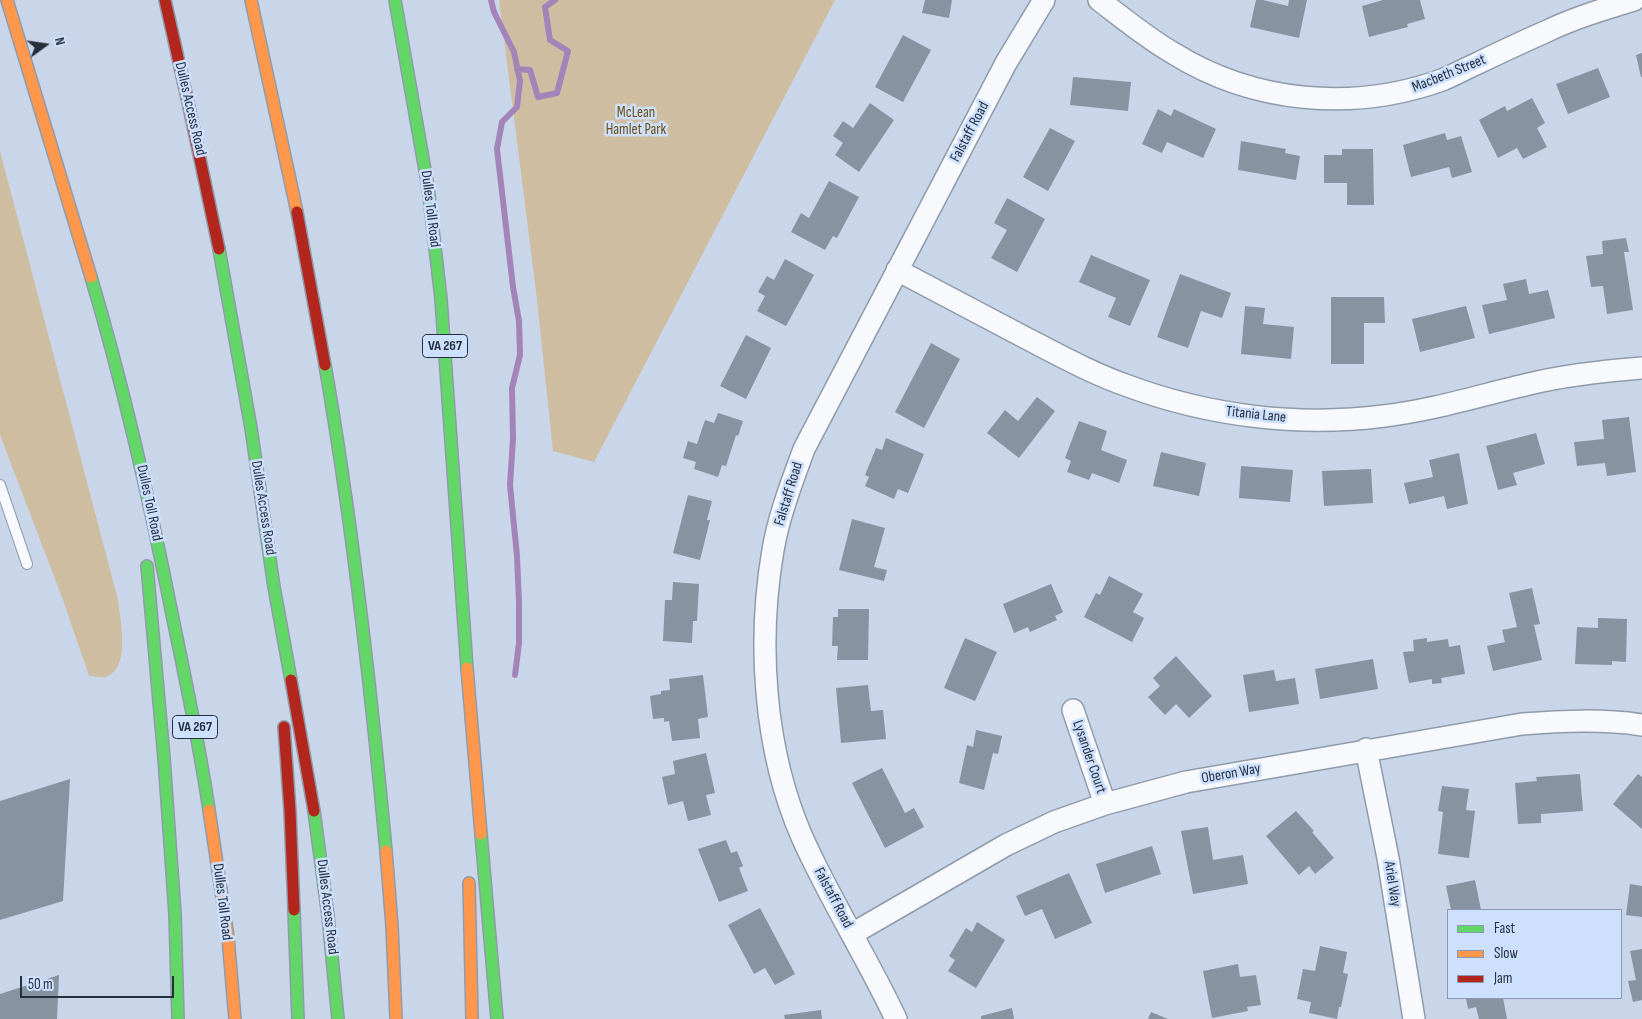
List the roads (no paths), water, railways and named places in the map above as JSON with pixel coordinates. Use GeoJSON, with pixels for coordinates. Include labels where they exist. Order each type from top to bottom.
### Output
{"type":"FeatureCollection","features":[{"type":"Feature","properties":{"kind":"highway","name":"Dulles Toll Road"},"geometry":{"type":"LineString","coordinates":[[7,0],[104,320],[135,438],[163,566],[203,772],[226,928],[235,1019]]}},
{"type":"Feature","properties":{"kind":"highway","name":"Dulles Access Road"},"geometry":{"type":"LineString","coordinates":[[165,0],[200,151],[218,240],[250,427],[274,589],[318,836],[332,942],[338,1019]]}},
{"type":"Feature","properties":{"kind":"highway"},"geometry":{"type":"LineString","coordinates":[[251,0],[277,106],[315,297],[351,533],[369,668],[383,820],[396,1019]]}},
{"type":"Feature","properties":{"kind":"highway","name":"Dulles Toll Road"},"geometry":{"type":"LineString","coordinates":[[394,0],[428,187],[441,299],[469,694],[497,1019]]}},
{"type":"Feature","properties":{"kind":"highway"},"geometry":{"type":"LineString","coordinates":[[135,438],[144,537]]}},
{"type":"Feature","properties":{"kind":"highway"},"geometry":{"type":"LineString","coordinates":[[146,557],[174,887],[178,1019]]}},
{"type":"Feature","properties":{"kind":"highway"},"geometry":{"type":"LineString","coordinates":[[274,589],[282,695]]}},
{"type":"Feature","properties":{"kind":"highway"},"geometry":{"type":"LineString","coordinates":[[469,694],[469,832]]}},
{"type":"Feature","properties":{"kind":"highway"},"geometry":{"type":"LineString","coordinates":[[283,714],[291,821],[298,1019]]}},
{"type":"Feature","properties":{"kind":"highway"},"geometry":{"type":"LineString","coordinates":[[469,872],[472,1019]]}},
{"type":"Feature","properties":{"kind":"street","name":"Falstaff Road"},"geometry":{"type":"LineString","coordinates":[[896,1019],[877,978],[824,884],[801,835],[784,786],[773,734],[764,656],[766,606],[775,541],[786,499],[804,449],[1006,63],[1044,0]]}},
{"type":"Feature","properties":{"kind":"street","name":"Macbeth Street"},"geometry":{"type":"LineString","coordinates":[[1099,0],[1172,53],[1206,71],[1243,86],[1282,95],[1321,99],[1363,98],[1396,93],[1443,79],[1555,27],[1594,12],[1634,0]]}},
{"type":"Feature","properties":{"kind":"street","name":"Titania Lane"},"geometry":{"type":"LineString","coordinates":[[897,270],[1082,367],[1129,387],[1180,402],[1227,412],[1279,418],[1330,420],[1383,416],[1437,408],[1530,384],[1592,372],[1642,368]]}},
{"type":"Feature","properties":{"kind":"street","name":"Lysander Court"},"geometry":{"type":"LineString","coordinates":[[1073,710],[1105,804]]}},
{"type":"Feature","properties":{"kind":"street","name":"Oberon Way"},"geometry":{"type":"LineString","coordinates":[[852,934],[1006,845],[1054,822],[1105,804],[1186,782],[1366,749],[1522,724],[1573,721],[1642,724]]}},
{"type":"Feature","properties":{"kind":"street","name":"Ariel Way"},"geometry":{"type":"LineString","coordinates":[[1366,749],[1388,858],[1414,1019]]}},
{"type":"Feature","properties":{"kind":"lane"},"geometry":{"type":"LineString","coordinates":[[0,485],[2,496],[27,564]]}},
{"type":"Feature","properties":{"kind":"waterway"},"geometry":{"type":"LineString","coordinates":[[491,0],[494,12],[514,52],[520,81],[517,107],[502,122],[497,149],[513,287],[519,321],[520,355],[512,388],[513,439],[510,485],[517,556],[519,603],[519,643],[515,675]]}},
{"type":"Feature","properties":{"kind":"waterway"},"geometry":{"type":"LineString","coordinates":[[517,69],[530,70],[538,97],[557,93],[568,51],[550,40],[545,7],[555,0]]}},
{"type":"Feature","properties":{"kind":"park label","name":"McLean Hamlet Park"},"geometry":{"type":"Point","coordinates":[636,122]}}]}
